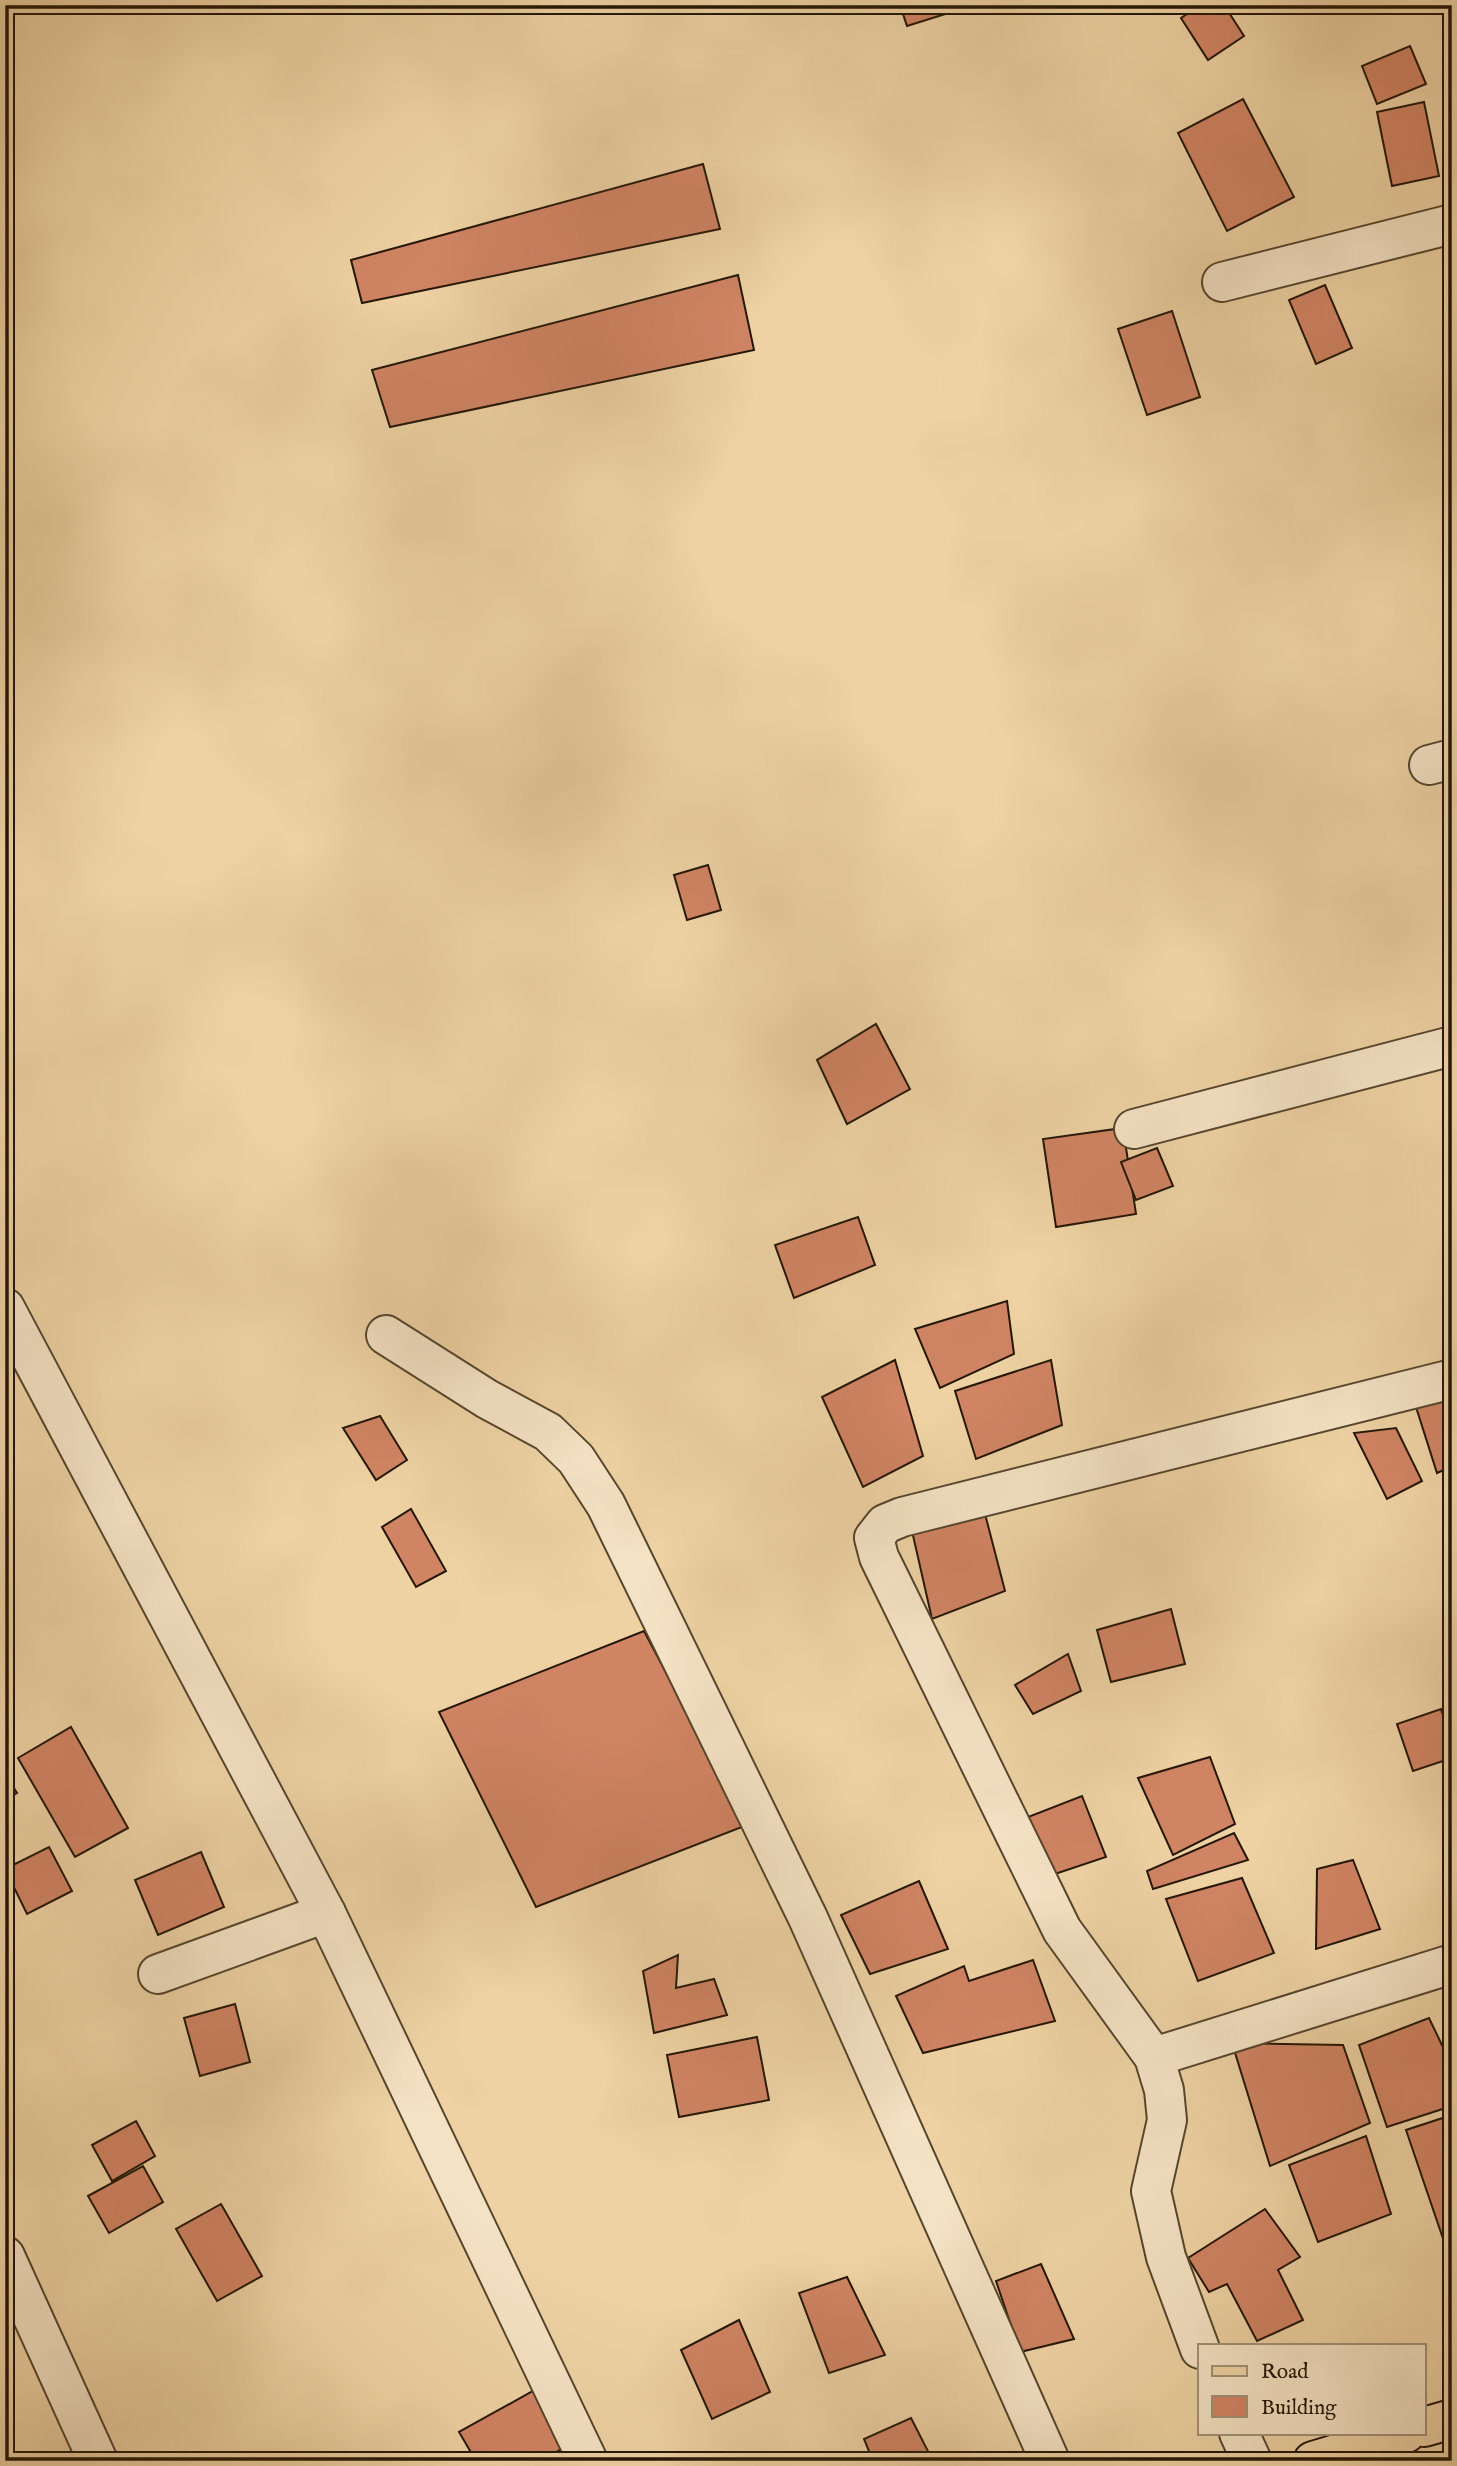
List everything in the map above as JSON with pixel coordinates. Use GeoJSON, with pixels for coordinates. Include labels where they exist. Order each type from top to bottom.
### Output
{"type":"FeatureCollection","features":[{"type":"Feature","properties":{"kind":"main road"},"geometry":{"type":"LineString","coordinates":[[1426,2426],[1452,2419]]}},
{"type":"Feature","properties":{"kind":"main road"},"geometry":{"type":"LineString","coordinates":[[1313,2461],[1403,2434]]}},
{"type":"Feature","properties":{"kind":"street"},"geometry":{"type":"LineString","coordinates":[[1222,282],[1452,224]]}},
{"type":"Feature","properties":{"kind":"street"},"geometry":{"type":"LineString","coordinates":[[1134,1129],[1452,1046]]}},
{"type":"Feature","properties":{"kind":"street"},"geometry":{"type":"LineString","coordinates":[[5,1308],[326,1913],[588,2461]]}},
{"type":"Feature","properties":{"kind":"street"},"geometry":{"type":"LineString","coordinates":[[386,1335],[487,1399],[548,1432],[576,1460],[606,1505],[808,1918],[1049,2461]]}},
{"type":"Feature","properties":{"kind":"street"},"geometry":{"type":"LineString","coordinates":[[1198,2344],[1166,2257],[1151,2191],[1167,2120],[1164,2090],[1154,2057],[1062,1930],[913,1629],[879,1557],[874,1538],[885,1524],[902,1517],[1452,1379]]}},
{"type":"Feature","properties":{"kind":"street"},"geometry":{"type":"LineString","coordinates":[[158,1974],[326,1913]]}},
{"type":"Feature","properties":{"kind":"street"},"geometry":{"type":"LineString","coordinates":[[1154,2057],[1452,1964]]}},
{"type":"Feature","properties":{"kind":"street"},"geometry":{"type":"LineString","coordinates":[[5,2256],[98,2461]]}},
{"type":"Feature","properties":{"kind":"street"},"geometry":{"type":"LineString","coordinates":[[1239,2434],[1252,2461]]}},
{"type":"Feature","properties":{"kind":"building"},"geometry":{"type":"Polygon","coordinates":[[[900,5],[956,5],[958,10],[907,26],[900,5]]]}},
{"type":"Feature","properties":{"kind":"building"},"geometry":{"type":"Polygon","coordinates":[[[1201,5],[1224,5],[1244,36],[1208,60],[1181,18],[1201,5]]]}},
{"type":"Feature","properties":{"kind":"building"},"geometry":{"type":"Polygon","coordinates":[[[1274,5],[1312,5],[1275,12],[1274,5]]]}},
{"type":"Feature","properties":{"kind":"building"},"geometry":{"type":"Polygon","coordinates":[[[1410,46],[1426,84],[1377,104],[1362,66],[1410,46]]]}},
{"type":"Feature","properties":{"kind":"building"},"geometry":{"type":"Polygon","coordinates":[[[1243,99],[1294,197],[1227,231],[1178,133],[1243,99]]]}},
{"type":"Feature","properties":{"kind":"building"},"geometry":{"type":"Polygon","coordinates":[[[1424,102],[1439,176],[1392,186],[1377,112],[1424,102]]]}},
{"type":"Feature","properties":{"kind":"building"},"geometry":{"type":"Polygon","coordinates":[[[703,164],[720,229],[362,303],[351,260],[703,164]]]}},
{"type":"Feature","properties":{"kind":"building"},"geometry":{"type":"Polygon","coordinates":[[[738,275],[754,350],[390,427],[372,370],[738,275]]]}},
{"type":"Feature","properties":{"kind":"building"},"geometry":{"type":"Polygon","coordinates":[[[1325,285],[1352,348],[1316,364],[1289,300],[1325,285]]]}},
{"type":"Feature","properties":{"kind":"building"},"geometry":{"type":"Polygon","coordinates":[[[1172,311],[1200,397],[1147,415],[1118,329],[1172,311]]]}},
{"type":"Feature","properties":{"kind":"building"},"geometry":{"type":"Polygon","coordinates":[[[708,865],[721,910],[687,920],[674,875],[708,865]]]}},
{"type":"Feature","properties":{"kind":"building"},"geometry":{"type":"Polygon","coordinates":[[[876,1024],[910,1089],[847,1124],[817,1060],[876,1024]]]}},
{"type":"Feature","properties":{"kind":"building"},"geometry":{"type":"Polygon","coordinates":[[[1123,1128],[1136,1214],[1056,1227],[1043,1139],[1123,1128]]]}},
{"type":"Feature","properties":{"kind":"building"},"geometry":{"type":"Polygon","coordinates":[[[1157,1148],[1173,1186],[1136,1200],[1121,1162],[1157,1148]]]}},
{"type":"Feature","properties":{"kind":"building"},"geometry":{"type":"Polygon","coordinates":[[[858,1217],[875,1265],[794,1298],[775,1245],[858,1217]]]}},
{"type":"Feature","properties":{"kind":"building"},"geometry":{"type":"Polygon","coordinates":[[[1007,1301],[1014,1354],[940,1388],[915,1329],[1007,1301]]]}},
{"type":"Feature","properties":{"kind":"building"},"geometry":{"type":"Polygon","coordinates":[[[895,1360],[923,1456],[863,1487],[822,1397],[895,1360]]]}},
{"type":"Feature","properties":{"kind":"building"},"geometry":{"type":"Polygon","coordinates":[[[1051,1360],[1062,1425],[976,1459],[955,1391],[1051,1360]]]}},
{"type":"Feature","properties":{"kind":"building"},"geometry":{"type":"Polygon","coordinates":[[[1452,1399],[1452,1466],[1437,1473],[1416,1407],[1452,1399]]]}},
{"type":"Feature","properties":{"kind":"building"},"geometry":{"type":"Polygon","coordinates":[[[380,1416],[407,1460],[376,1480],[343,1428],[380,1416]]]}},
{"type":"Feature","properties":{"kind":"building"},"geometry":{"type":"Polygon","coordinates":[[[1396,1428],[1422,1481],[1387,1499],[1354,1433],[1396,1428]]]}},
{"type":"Feature","properties":{"kind":"building"},"geometry":{"type":"Polygon","coordinates":[[[411,1509],[446,1571],[416,1587],[382,1527],[411,1509]]]}},
{"type":"Feature","properties":{"kind":"building"},"geometry":{"type":"Polygon","coordinates":[[[984,1510],[1005,1591],[932,1619],[912,1531],[984,1510]]]}},
{"type":"Feature","properties":{"kind":"building"},"geometry":{"type":"Polygon","coordinates":[[[1171,1609],[1185,1664],[1111,1682],[1097,1630],[1171,1609]]]}},
{"type":"Feature","properties":{"kind":"building"},"geometry":{"type":"Polygon","coordinates":[[[644,1631],[747,1825],[536,1907],[439,1712],[644,1631]]]}},
{"type":"Feature","properties":{"kind":"building"},"geometry":{"type":"Polygon","coordinates":[[[1068,1654],[1081,1691],[1033,1714],[1015,1685],[1068,1654]]]}},
{"type":"Feature","properties":{"kind":"building"},"geometry":{"type":"Polygon","coordinates":[[[1441,1709],[1452,1743],[1452,1758],[1413,1771],[1397,1724],[1441,1709]]]}},
{"type":"Feature","properties":{"kind":"building"},"geometry":{"type":"Polygon","coordinates":[[[71,1727],[128,1828],[75,1857],[18,1758],[71,1727]]]}},
{"type":"Feature","properties":{"kind":"building"},"geometry":{"type":"Polygon","coordinates":[[[1210,1757],[1235,1824],[1173,1855],[1138,1778],[1210,1757]]]}},
{"type":"Feature","properties":{"kind":"building"},"geometry":{"type":"Polygon","coordinates":[[[5,1774],[17,1793],[5,1800],[5,1774]]]}},
{"type":"Feature","properties":{"kind":"building"},"geometry":{"type":"Polygon","coordinates":[[[1082,1796],[1106,1857],[1049,1876],[1028,1817],[1082,1796]]]}},
{"type":"Feature","properties":{"kind":"building"},"geometry":{"type":"Polygon","coordinates":[[[1234,1833],[1248,1860],[1153,1889],[1147,1871],[1234,1833]]]}},
{"type":"Feature","properties":{"kind":"building"},"geometry":{"type":"Polygon","coordinates":[[[49,1847],[72,1891],[27,1914],[5,1869],[49,1847]]]}},
{"type":"Feature","properties":{"kind":"building"},"geometry":{"type":"Polygon","coordinates":[[[201,1852],[224,1907],[158,1935],[135,1880],[201,1852]]]}},
{"type":"Feature","properties":{"kind":"building"},"geometry":{"type":"Polygon","coordinates":[[[1353,1860],[1380,1929],[1316,1949],[1317,1869],[1353,1860]]]}},
{"type":"Feature","properties":{"kind":"building"},"geometry":{"type":"Polygon","coordinates":[[[1242,1878],[1274,1953],[1198,1981],[1166,1899],[1242,1878]]]}},
{"type":"Feature","properties":{"kind":"building"},"geometry":{"type":"Polygon","coordinates":[[[919,1881],[948,1949],[870,1974],[841,1915],[919,1881]]]}},
{"type":"Feature","properties":{"kind":"building"},"geometry":{"type":"Polygon","coordinates":[[[678,1955],[676,1988],[714,1979],[727,2015],[654,2033],[643,1971],[678,1955]]]}},
{"type":"Feature","properties":{"kind":"building"},"geometry":{"type":"Polygon","coordinates":[[[1033,1960],[1055,2021],[923,2053],[896,1996],[964,1966],[969,1981],[1033,1960]]]}},
{"type":"Feature","properties":{"kind":"building"},"geometry":{"type":"Polygon","coordinates":[[[235,2004],[250,2062],[200,2076],[184,2018],[235,2004]]]}},
{"type":"Feature","properties":{"kind":"building"},"geometry":{"type":"Polygon","coordinates":[[[1429,2018],[1452,2066],[1452,2106],[1387,2127],[1359,2045],[1429,2018]]]}},
{"type":"Feature","properties":{"kind":"building"},"geometry":{"type":"Polygon","coordinates":[[[757,2037],[769,2100],[679,2117],[667,2055],[757,2037]]]}},
{"type":"Feature","properties":{"kind":"building"},"geometry":{"type":"Polygon","coordinates":[[[1232,2043],[1343,2045],[1370,2123],[1270,2166],[1232,2043]]]}},
{"type":"Feature","properties":{"kind":"building"},"geometry":{"type":"Polygon","coordinates":[[[1452,2115],[1452,2265],[1406,2130],[1452,2115]]]}},
{"type":"Feature","properties":{"kind":"building"},"geometry":{"type":"Polygon","coordinates":[[[136,2121],[155,2156],[112,2181],[92,2145],[136,2121]]]}},
{"type":"Feature","properties":{"kind":"building"},"geometry":{"type":"Polygon","coordinates":[[[1366,2136],[1391,2214],[1318,2242],[1289,2165],[1366,2136]]]}},
{"type":"Feature","properties":{"kind":"building"},"geometry":{"type":"Polygon","coordinates":[[[143,2166],[163,2202],[109,2233],[88,2196],[143,2166]]]}},
{"type":"Feature","properties":{"kind":"building"},"geometry":{"type":"Polygon","coordinates":[[[221,2204],[262,2276],[217,2301],[176,2229],[221,2204]]]}},
{"type":"Feature","properties":{"kind":"building"},"geometry":{"type":"Polygon","coordinates":[[[1265,2209],[1300,2257],[1278,2270],[1303,2320],[1257,2341],[1227,2284],[1209,2292],[1188,2258],[1265,2209]]]}},
{"type":"Feature","properties":{"kind":"building"},"geometry":{"type":"Polygon","coordinates":[[[1041,2264],[1074,2339],[1020,2352],[996,2281],[1041,2264]]]}},
{"type":"Feature","properties":{"kind":"building"},"geometry":{"type":"Polygon","coordinates":[[[847,2277],[885,2355],[829,2373],[799,2293],[847,2277]]]}},
{"type":"Feature","properties":{"kind":"building"},"geometry":{"type":"Polygon","coordinates":[[[739,2320],[770,2392],[712,2419],[681,2350],[739,2320]]]}},
{"type":"Feature","properties":{"kind":"building"},"geometry":{"type":"Polygon","coordinates":[[[540,2387],[563,2448],[541,2461],[476,2461],[459,2432],[540,2387]]]}},
{"type":"Feature","properties":{"kind":"building"},"geometry":{"type":"Polygon","coordinates":[[[911,2418],[933,2461],[873,2461],[864,2439],[911,2418]]]}},
{"type":"Feature","properties":{"kind":"building"},"geometry":{"type":"Polygon","coordinates":[[[324,2454],[327,2461],[307,2461],[324,2454]]]}}]}
